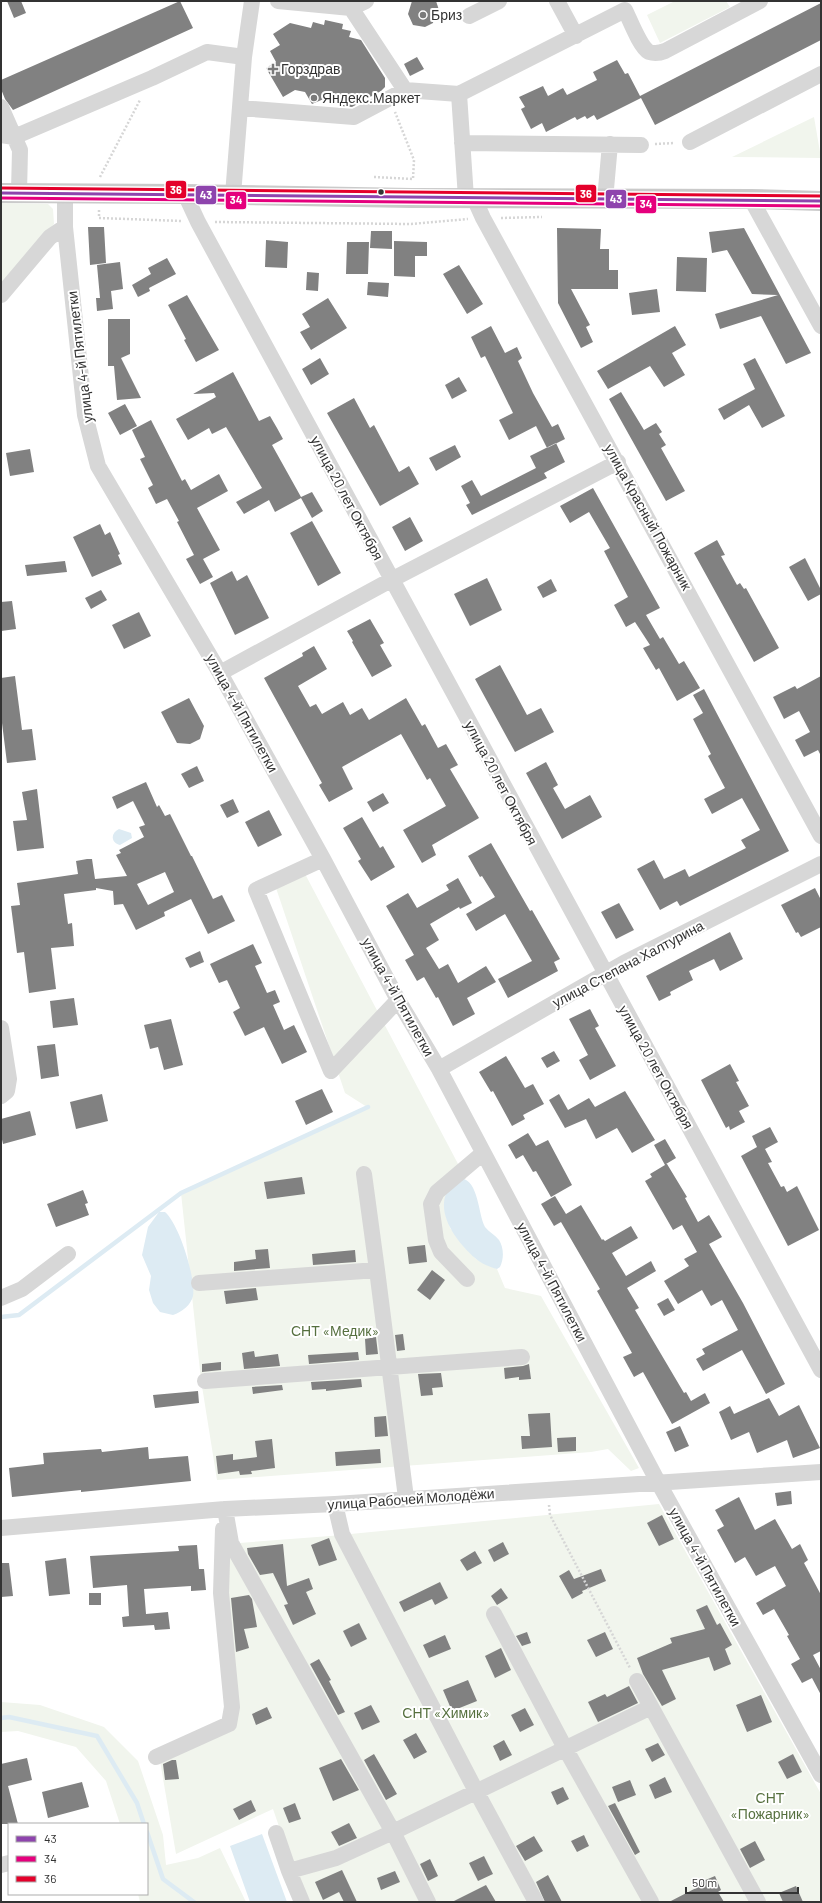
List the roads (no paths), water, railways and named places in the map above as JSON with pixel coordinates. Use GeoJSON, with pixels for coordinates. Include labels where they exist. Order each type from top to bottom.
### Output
{"type":"FeatureCollection","features":[{"type":"Feature","properties":{"kind":"main road"},"geometry":{"type":"LineString","coordinates":[[10,193],[605,200],[751,199],[821,201]]}},
{"type":"Feature","properties":{"kind":"street"},"geometry":{"type":"LineString","coordinates":[[233,195],[244,56],[252,1]]}},
{"type":"Feature","properties":{"kind":"street"},"geometry":{"type":"LineString","coordinates":[[278,1],[351,8],[366,1]]}},
{"type":"Feature","properties":{"kind":"street"},"geometry":{"type":"LineString","coordinates":[[469,16],[499,1]]}},
{"type":"Feature","properties":{"kind":"street"},"geometry":{"type":"LineString","coordinates":[[557,1],[576,36]]}},
{"type":"Feature","properties":{"kind":"street"},"geometry":{"type":"LineString","coordinates":[[240,108],[354,117],[389,97],[405,90],[459,94],[625,10],[643,47],[649,52],[657,54],[760,1]]}},
{"type":"Feature","properties":{"kind":"street"},"geometry":{"type":"LineString","coordinates":[[351,8],[405,90]]}},
{"type":"Feature","properties":{"kind":"street"},"geometry":{"type":"LineString","coordinates":[[8,136],[152,78],[207,52],[244,56]]}},
{"type":"Feature","properties":{"kind":"street"},"geometry":{"type":"LineString","coordinates":[[690,142],[821,74]]}},
{"type":"Feature","properties":{"kind":"street"},"geometry":{"type":"LineString","coordinates":[[459,94],[462,143],[470,198]]}},
{"type":"Feature","properties":{"kind":"street"},"geometry":{"type":"LineString","coordinates":[[1,107],[8,136],[20,150],[10,193]]}},
{"type":"Feature","properties":{"kind":"street"},"geometry":{"type":"LineString","coordinates":[[462,143],[641,145]]}},
{"type":"Feature","properties":{"kind":"street"},"geometry":{"type":"LineString","coordinates":[[605,200],[610,144]]}},
{"type":"Feature","properties":{"kind":"street","name":"улица 4-й Пятилетки"},"geometry":{"type":"LineString","coordinates":[[64,193],[65,227],[84,415],[98,466],[220,673],[323,859],[398,1000],[439,1069],[658,1482],[821,1775]]}},
{"type":"Feature","properties":{"kind":"street","name":"улица 20 лет Октября"},"geometry":{"type":"LineString","coordinates":[[185,194],[198,222],[391,580],[821,1370]]}},
{"type":"Feature","properties":{"kind":"street","name":"улица Красный Пожарник"},"geometry":{"type":"LineString","coordinates":[[470,198],[487,225],[618,462],[821,836]]}},
{"type":"Feature","properties":{"kind":"street"},"geometry":{"type":"LineString","coordinates":[[751,199],[821,326]]}},
{"type":"Feature","properties":{"kind":"street"},"geometry":{"type":"LineString","coordinates":[[2,293],[50,238],[65,227]]}},
{"type":"Feature","properties":{"kind":"street"},"geometry":{"type":"LineString","coordinates":[[220,673],[391,580],[618,462]]}},
{"type":"Feature","properties":{"kind":"street"},"geometry":{"type":"LineString","coordinates":[[323,859],[256,890],[331,1070],[398,1000]]}},
{"type":"Feature","properties":{"kind":"street","name":"улица Степана Халтурина"},"geometry":{"type":"LineString","coordinates":[[439,1069],[605,974],[821,864]]}},
{"type":"Feature","properties":{"kind":"street"},"geometry":{"type":"LineString","coordinates":[[1,1028],[9,1079],[7,1091],[1,1096]]}},
{"type":"Feature","properties":{"kind":"street"},"geometry":{"type":"LineString","coordinates":[[467,1279],[441,1252],[436,1240],[431,1204],[437,1192],[483,1153]]}},
{"type":"Feature","properties":{"kind":"street"},"geometry":{"type":"LineString","coordinates":[[364,1174],[406,1498]]}},
{"type":"Feature","properties":{"kind":"street"},"geometry":{"type":"LineString","coordinates":[[1,1298],[22,1289],[68,1254]]}},
{"type":"Feature","properties":{"kind":"street"},"geometry":{"type":"LineString","coordinates":[[200,1283],[377,1270]]}},
{"type":"Feature","properties":{"kind":"street"},"geometry":{"type":"LineString","coordinates":[[205,1381],[522,1357]]}},
{"type":"Feature","properties":{"kind":"street","name":"улица Рабочей Молодёжи"},"geometry":{"type":"LineString","coordinates":[[1,1528],[225,1510],[821,1472]]}},
{"type":"Feature","properties":{"kind":"street"},"geometry":{"type":"LineString","coordinates":[[335,1504],[342,1534],[476,1791],[536,1902]]}},
{"type":"Feature","properties":{"kind":"street"},"geometry":{"type":"LineString","coordinates":[[156,1757],[229,1724],[232,1707],[221,1593],[225,1510]]}},
{"type":"Feature","properties":{"kind":"street"},"geometry":{"type":"LineString","coordinates":[[225,1510],[231,1543],[393,1832],[428,1902]]}},
{"type":"Feature","properties":{"kind":"street"},"geometry":{"type":"LineString","coordinates":[[494,1614],[565,1748],[651,1902]]}},
{"type":"Feature","properties":{"kind":"street"},"geometry":{"type":"LineString","coordinates":[[637,1680],[758,1902]]}},
{"type":"Feature","properties":{"kind":"street"},"geometry":{"type":"LineString","coordinates":[[290,1871],[336,1858],[651,1707]]}},
{"type":"Feature","properties":{"kind":"street"},"geometry":{"type":"LineString","coordinates":[[276,1833],[302,1902]]}},
{"type":"Feature","properties":{"kind":"waterway"},"geometry":{"type":"LineString","coordinates":[[1,1317],[19,1315],[181,1193],[368,1107]]}},
{"type":"Feature","properties":{"kind":"waterway"},"geometry":{"type":"LineString","coordinates":[[1,1718],[9,1717],[97,1736],[137,1803],[144,1823]]}},
{"type":"Feature","properties":{"kind":"waterway"},"geometry":{"type":"LineString","coordinates":[[148,1835],[163,1879],[194,1902]]}},
{"type":"Feature","properties":{"kind":"place","name":"Бриз"},"geometry":{"type":"Point","coordinates":[423,15]}},
{"type":"Feature","properties":{"kind":"place","name":"Горздрав"},"geometry":{"type":"Point","coordinates":[273,69]}},
{"type":"Feature","properties":{"kind":"place","name":"Яндекс.Маркет"},"geometry":{"type":"Point","coordinates":[314,98]}},
{"type":"Feature","properties":{"kind":"park label","name":"СНТ «Медик»"},"geometry":{"type":"Point","coordinates":[335,1331]}},
{"type":"Feature","properties":{"kind":"park label","name":"СНТ «Химик»"},"geometry":{"type":"Point","coordinates":[446,1713]}},
{"type":"Feature","properties":{"kind":"park label","name":"СНТ «Пожарник»"},"geometry":{"type":"Point","coordinates":[770,1806]}}]}
